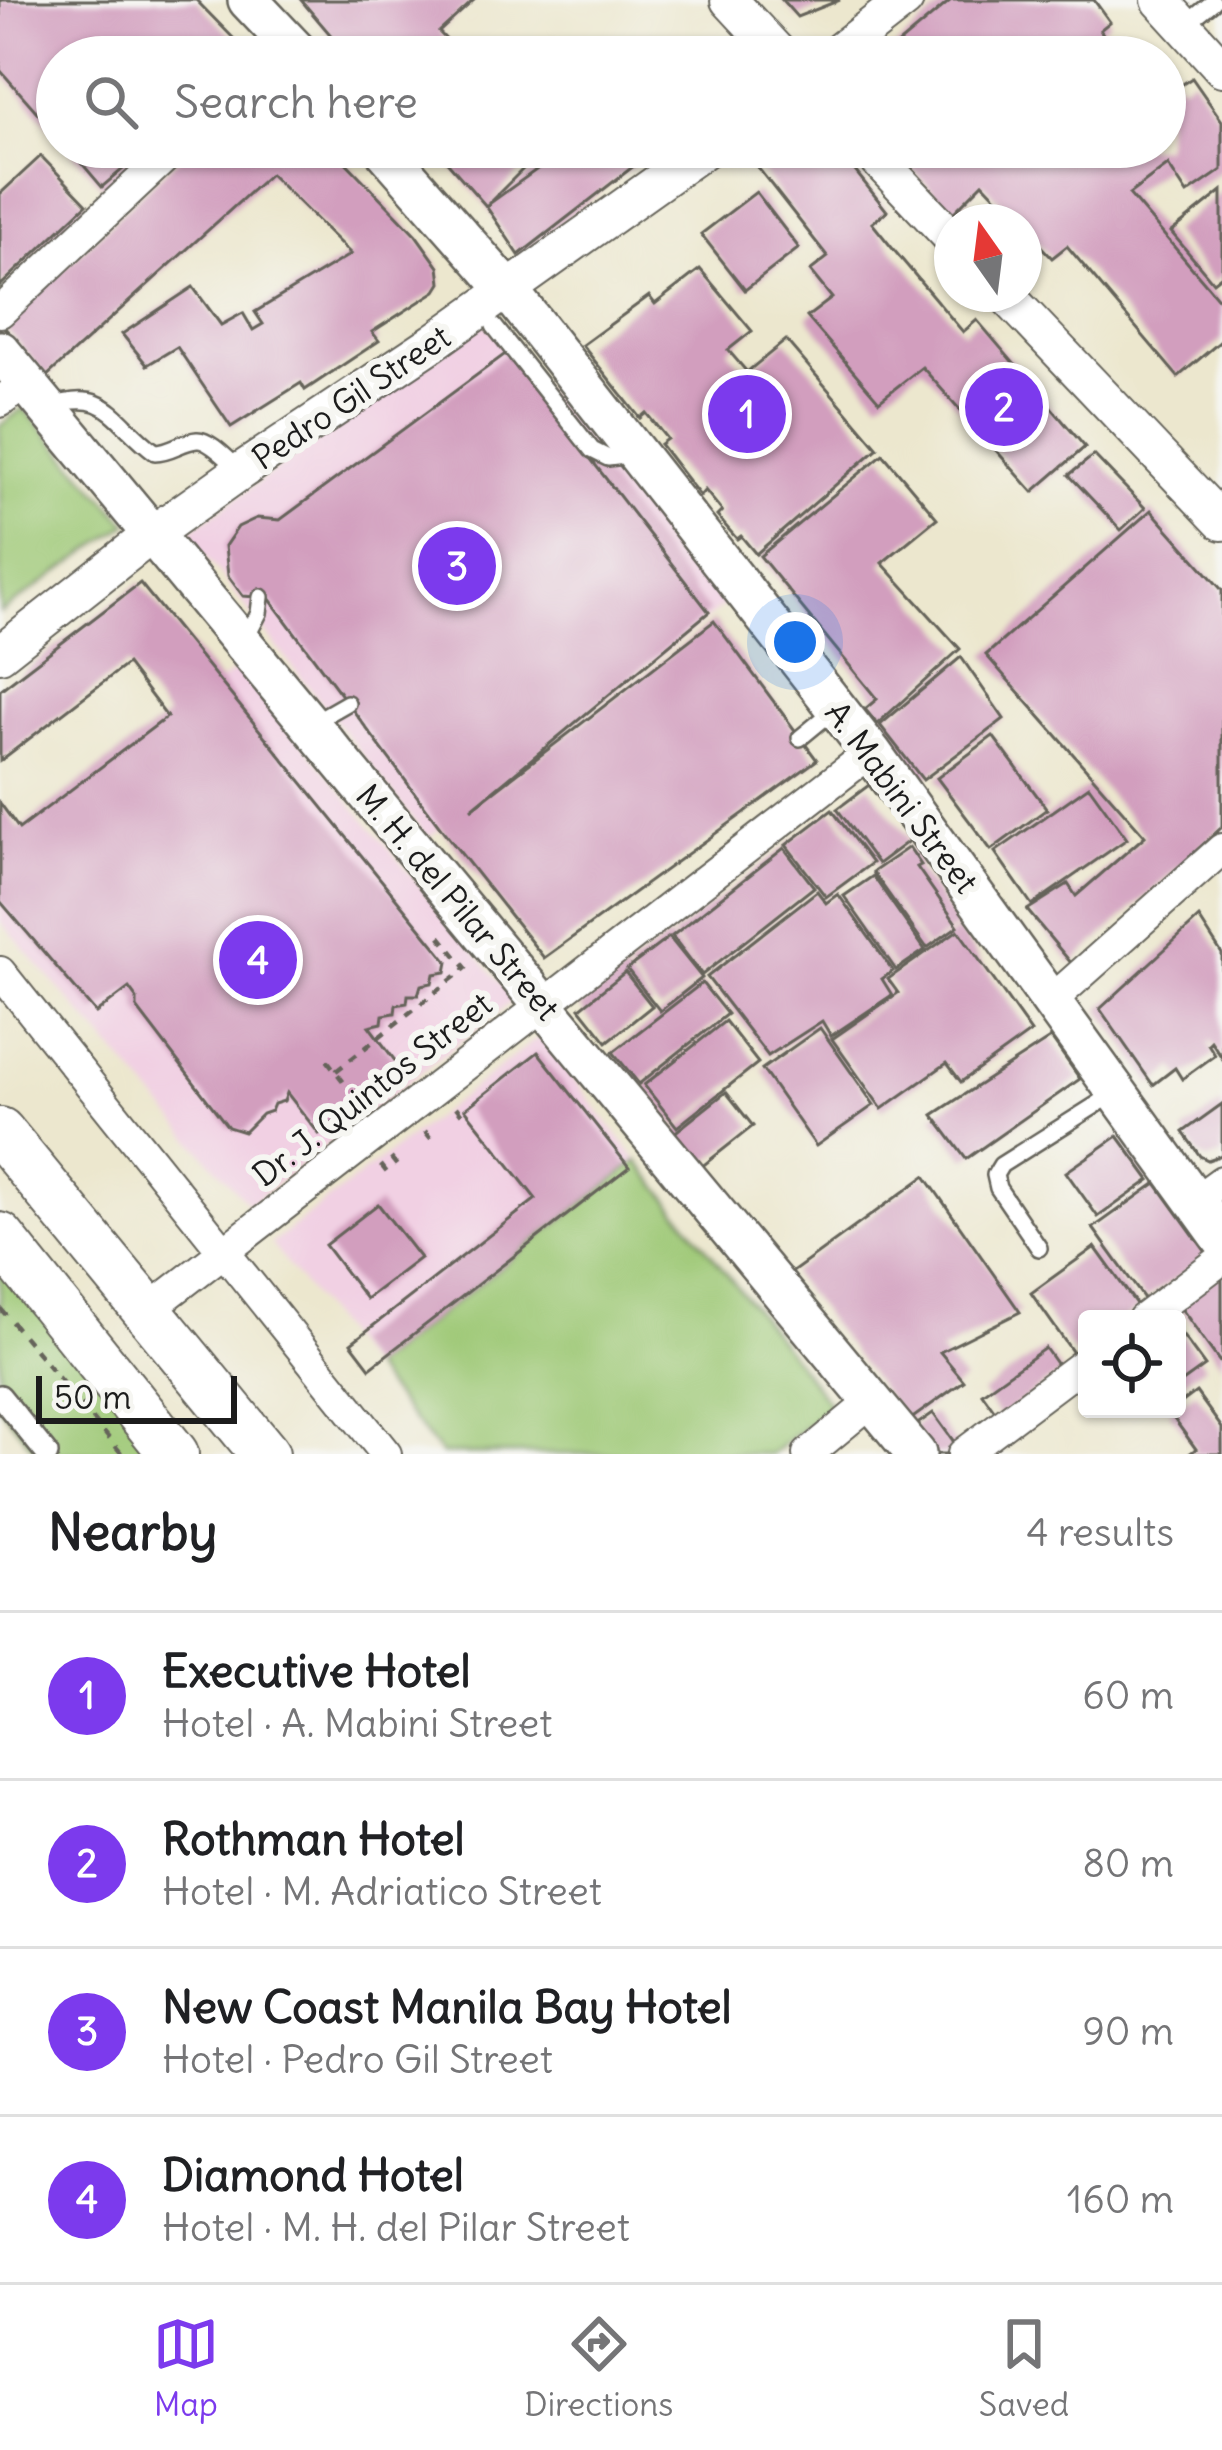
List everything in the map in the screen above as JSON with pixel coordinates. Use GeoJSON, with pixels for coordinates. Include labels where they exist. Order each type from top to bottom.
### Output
{"type":"FeatureCollection","features":[{"type":"Feature","properties":{"kind":"highway"},"geometry":{"type":"LineString","coordinates":[[0,1132],[265,1454]]}},
{"type":"Feature","properties":{"kind":"highway"},"geometry":{"type":"LineString","coordinates":[[0,1237],[174,1454]]}},
{"type":"Feature","properties":{"kind":"main road"},"geometry":{"type":"LineString","coordinates":[[248,0],[276,36]]}},
{"type":"Feature","properties":{"kind":"main road","name":"A. Mabini Street"},"geometry":{"type":"LineString","coordinates":[[398,168],[501,308],[636,454],[871,752],[1117,1092],[1209,1191],[1222,1238]]}},
{"type":"Feature","properties":{"kind":"main road","name":"M. H. del Pilar Street"},"geometry":{"type":"LineString","coordinates":[[0,351],[24,398],[151,535],[916,1454]]}},
{"type":"Feature","properties":{"kind":"street"},"geometry":{"type":"LineString","coordinates":[[729,0],[762,36]]}},
{"type":"Feature","properties":{"kind":"street"},"geometry":{"type":"LineString","coordinates":[[859,36],[905,0]]}},
{"type":"Feature","properties":{"kind":"street"},"geometry":{"type":"LineString","coordinates":[[1172,13],[1222,68]]}},
{"type":"Feature","properties":{"kind":"street"},"geometry":{"type":"LineString","coordinates":[[0,312],[154,168]]}},
{"type":"Feature","properties":{"kind":"street","name":"Pedro Gil Street"},"geometry":{"type":"LineString","coordinates":[[0,654],[241,471],[501,308],[681,168]]}},
{"type":"Feature","properties":{"kind":"street"},"geometry":{"type":"LineString","coordinates":[[886,168],[934,219]]}},
{"type":"Feature","properties":{"kind":"street"},"geometry":{"type":"LineString","coordinates":[[1022,312],[1222,522]]}},
{"type":"Feature","properties":{"kind":"street","name":"Dr. J. Quintos Street"},"geometry":{"type":"LineString","coordinates":[[147,1311],[871,752]]}},
{"type":"Feature","properties":{"kind":"street"},"geometry":{"type":"LineString","coordinates":[[1052,1000],[1222,849]]}},
{"type":"Feature","properties":{"kind":"street"},"geometry":{"type":"LineString","coordinates":[[0,973],[386,1454]]}},
{"type":"Feature","properties":{"kind":"street"},"geometry":{"type":"LineString","coordinates":[[1155,1310],[1222,1259]]}},
{"type":"Feature","properties":{"kind":"street"},"geometry":{"type":"LineString","coordinates":[[963,1454],[1078,1368]]}},
{"type":"Feature","properties":{"kind":"street"},"geometry":{"type":"LineString","coordinates":[[0,1396],[47,1454]]}},
{"type":"Feature","properties":{"kind":"street"},"geometry":{"type":"LineString","coordinates":[[808,1454],[872,1401]]}},
{"type":"Feature","properties":{"kind":"lane"},"geometry":{"type":"LineString","coordinates":[[1172,13],[1213,2]]}},
{"type":"Feature","properties":{"kind":"lane"},"geometry":{"type":"LineString","coordinates":[[24,398],[99,402],[155,452],[197,440],[241,471]]}},
{"type":"Feature","properties":{"kind":"lane"},"geometry":{"type":"LineString","coordinates":[[243,644],[259,613],[261,597]]}},
{"type":"Feature","properties":{"kind":"lane"},"geometry":{"type":"LineString","coordinates":[[309,724],[347,703]]}},
{"type":"Feature","properties":{"kind":"lane"},"geometry":{"type":"LineString","coordinates":[[800,738],[836,708]]}},
{"type":"Feature","properties":{"kind":"lane"},"geometry":{"type":"LineString","coordinates":[[1039,1248],[994,1175],[1001,1165],[1117,1092]]}},
{"type":"Feature","properties":{"kind":"path"},"geometry":{"type":"LineString","coordinates":[[336,1071],[466,968],[437,932]]}},
{"type":"Feature","properties":{"kind":"path"},"geometry":{"type":"LineString","coordinates":[[327,1060],[346,1085]]}},
{"type":"Feature","properties":{"kind":"path"},"geometry":{"type":"LineString","coordinates":[[461,1114],[467,1121]]}},
{"type":"Feature","properties":{"kind":"path"},"geometry":{"type":"LineString","coordinates":[[396,1165],[402,1172]]}},
{"type":"Feature","properties":{"kind":"path"},"geometry":{"type":"LineString","coordinates":[[387,1172],[392,1179]]}},
{"type":"Feature","properties":{"kind":"path"},"geometry":{"type":"LineString","coordinates":[[0,1309],[122,1454]]}},
{"type":"Feature","properties":{"kind":"shaded area"},"geometry":{"type":"Polygon","coordinates":[[[485,323],[731,600],[428,838],[187,533],[485,323]]]}},
{"type":"Feature","properties":{"kind":"shaded area"},"geometry":{"type":"Polygon","coordinates":[[[239,667],[514,1000],[249,1205],[0,921],[0,849],[239,667]]]}},
{"type":"Feature","properties":{"kind":"shaded area"},"geometry":{"type":"Polygon","coordinates":[[[540,1036],[638,1161],[369,1369],[271,1244],[540,1036]]]}},
{"type":"Feature","properties":{"kind":"green space"},"geometry":{"type":"Polygon","coordinates":[[[23,408],[128,524],[0,613],[0,426],[23,408]]]}},
{"type":"Feature","properties":{"kind":"green space"},"geometry":{"type":"Polygon","coordinates":[[[638,1161],[831,1406],[771,1454],[441,1454],[370,1368],[638,1161]]]}},
{"type":"Feature","properties":{"kind":"green space"},"geometry":{"type":"Polygon","coordinates":[[[0,1261],[163,1454],[38,1454],[0,1407],[0,1261]]]}},
{"type":"Feature","properties":{"kind":"building"},"geometry":{"type":"Polygon","coordinates":[[[0,0],[196,0],[231,36],[36,36],[36,111],[0,70],[0,0]]]}},
{"type":"Feature","properties":{"kind":"building"},"geometry":{"type":"Polygon","coordinates":[[[301,0],[474,0],[439,32],[443,36],[332,36],[301,0]]]}},
{"type":"Feature","properties":{"kind":"building"},"geometry":{"type":"Polygon","coordinates":[[[782,0],[840,0],[797,17],[782,0]]]}},
{"type":"Feature","properties":{"kind":"building"},"geometry":{"type":"Polygon","coordinates":[[[951,0],[1094,0],[1110,22],[1100,30],[1104,36],[908,36],[951,0]]]}},
{"type":"Feature","properties":{"kind":"building"},"geometry":{"type":"Polygon","coordinates":[[[1192,78],[1222,121],[1222,170],[1187,194],[1170,168],[1186,168],[1186,82],[1192,78]]]}},
{"type":"Feature","properties":{"kind":"building"},"geometry":{"type":"Polygon","coordinates":[[[36,161],[36,168],[52,168],[87,204],[0,286],[0,194],[36,161]]]}},
{"type":"Feature","properties":{"kind":"building"},"geometry":{"type":"Polygon","coordinates":[[[86,168],[124,168],[102,187],[86,168]]]}},
{"type":"Feature","properties":{"kind":"building"},"geometry":{"type":"Polygon","coordinates":[[[168,168],[351,168],[416,235],[439,267],[441,283],[436,291],[372,332],[379,341],[305,390],[301,383],[231,427],[177,347],[147,365],[122,334],[193,287],[221,325],[243,313],[253,330],[263,324],[255,312],[351,254],[270,174],[47,376],[4,327],[168,168]]]}},
{"type":"Feature","properties":{"kind":"building"},"geometry":{"type":"Polygon","coordinates":[[[453,168],[524,168],[486,206],[453,168]]]}},
{"type":"Feature","properties":{"kind":"building"},"geometry":{"type":"Polygon","coordinates":[[[539,168],[631,168],[519,255],[486,206],[539,168]]]}},
{"type":"Feature","properties":{"kind":"building"},"geometry":{"type":"Polygon","coordinates":[[[758,168],[853,168],[887,211],[872,223],[934,298],[934,312],[946,312],[963,332],[977,320],[1085,447],[1033,492],[922,367],[879,401],[807,317],[832,298],[810,271],[828,257],[758,168]]]}},
{"type":"Feature","properties":{"kind":"building"},"geometry":{"type":"Polygon","coordinates":[[[911,168],[1164,168],[1129,194],[1222,303],[1222,340],[1178,377],[1067,246],[1052,258],[1042,247],[1042,204],[1002,204],[983,183],[962,204],[945,204],[911,168]]]}},
{"type":"Feature","properties":{"kind":"building"},"geometry":{"type":"Polygon","coordinates":[[[1222,191],[1222,275],[1213,282],[1171,232],[1222,191]]]}},
{"type":"Feature","properties":{"kind":"building"},"geometry":{"type":"Polygon","coordinates":[[[756,192],[799,248],[745,290],[701,234],[756,192]]]}},
{"type":"Feature","properties":{"kind":"building"},"geometry":{"type":"Polygon","coordinates":[[[700,269],[752,331],[728,350],[747,372],[786,340],[878,448],[756,554],[717,516],[722,511],[705,490],[700,496],[660,444],[667,439],[646,413],[640,418],[582,345],[649,296],[655,304],[700,269]]]}},
{"type":"Feature","properties":{"kind":"building"},"geometry":{"type":"Polygon","coordinates":[[[508,352],[709,612],[471,809],[714,621],[817,760],[544,958],[269,598],[243,596],[228,576],[225,546],[238,527],[257,518],[280,520],[508,352]]]}},
{"type":"Feature","properties":{"kind":"building"},"geometry":{"type":"Polygon","coordinates":[[[883,454],[937,518],[882,563],[960,649],[877,724],[865,709],[877,699],[760,556],[883,454]]]}},
{"type":"Feature","properties":{"kind":"building"},"geometry":{"type":"Polygon","coordinates":[[[1094,455],[1145,508],[1121,530],[1069,475],[1094,455]]]}},
{"type":"Feature","properties":{"kind":"building"},"geometry":{"type":"Polygon","coordinates":[[[1151,510],[1222,590],[1222,827],[1072,964],[1027,910],[1068,884],[1076,896],[1145,836],[986,655],[1151,510]]]}},
{"type":"Feature","properties":{"kind":"building"},"geometry":{"type":"Polygon","coordinates":[[[140,583],[448,962],[446,972],[434,974],[432,983],[421,985],[418,995],[408,995],[407,1003],[396,1005],[395,1013],[369,1026],[402,1070],[319,1134],[287,1093],[284,1101],[274,1104],[244,1132],[228,1127],[137,1008],[129,988],[96,1013],[0,901],[0,803],[19,829],[167,717],[127,664],[0,761],[0,690],[140,583]]]}},
{"type":"Feature","properties":{"kind":"building"},"geometry":{"type":"Polygon","coordinates":[[[961,657],[1004,719],[923,780],[880,725],[961,657]]]}},
{"type":"Feature","properties":{"kind":"building"},"geometry":{"type":"Polygon","coordinates":[[[993,736],[1047,809],[991,850],[937,778],[993,736]]]}},
{"type":"Feature","properties":{"kind":"building"},"geometry":{"type":"Polygon","coordinates":[[[869,785],[910,840],[878,864],[837,809],[869,785]]]}},
{"type":"Feature","properties":{"kind":"building"},"geometry":{"type":"Polygon","coordinates":[[[1089,786],[1127,839],[1032,905],[995,852],[1089,786]]]}},
{"type":"Feature","properties":{"kind":"building"},"geometry":{"type":"Polygon","coordinates":[[[832,810],[872,863],[826,897],[786,845],[832,810]]]}},
{"type":"Feature","properties":{"kind":"building"},"geometry":{"type":"Polygon","coordinates":[[[909,847],[921,865],[917,867],[958,926],[927,948],[873,872],[909,847]]]}},
{"type":"Feature","properties":{"kind":"building"},"geometry":{"type":"Polygon","coordinates":[[[784,848],[814,887],[702,975],[672,936],[784,848]]]}},
{"type":"Feature","properties":{"kind":"building"},"geometry":{"type":"Polygon","coordinates":[[[873,876],[925,950],[896,970],[844,896],[873,876]]]}},
{"type":"Feature","properties":{"kind":"building"},"geometry":{"type":"Polygon","coordinates":[[[817,891],[826,903],[838,894],[893,971],[882,979],[892,995],[831,1036],[822,1021],[768,1056],[707,977],[817,891]]]}},
{"type":"Feature","properties":{"kind":"building"},"geometry":{"type":"Polygon","coordinates":[[[1199,918],[1222,954],[1222,1058],[1211,1041],[1208,1044],[1215,1055],[1182,1079],[1175,1068],[1153,1085],[1100,1009],[1199,918]]]}},
{"type":"Feature","properties":{"kind":"building"},"geometry":{"type":"Polygon","coordinates":[[[958,930],[1031,1032],[961,1082],[947,1063],[882,1109],[832,1039],[898,993],[888,979],[958,930]]]}},
{"type":"Feature","properties":{"kind":"building"},"geometry":{"type":"Polygon","coordinates":[[[669,937],[702,978],[660,1011],[627,969],[669,937]]]}},
{"type":"Feature","properties":{"kind":"building"},"geometry":{"type":"Polygon","coordinates":[[[625,972],[652,1006],[607,1042],[580,1008],[625,972]]]}},
{"type":"Feature","properties":{"kind":"building"},"geometry":{"type":"Polygon","coordinates":[[[702,983],[727,1014],[639,1084],[613,1052],[702,983]]]}},
{"type":"Feature","properties":{"kind":"building"},"geometry":{"type":"Polygon","coordinates":[[[725,1021],[758,1063],[677,1127],[644,1085],[725,1021]]]}},
{"type":"Feature","properties":{"kind":"building"},"geometry":{"type":"Polygon","coordinates":[[[820,1028],[874,1105],[816,1146],[762,1069],[820,1028]]]}},
{"type":"Feature","properties":{"kind":"building"},"geometry":{"type":"Polygon","coordinates":[[[1051,1038],[1080,1079],[966,1159],[933,1115],[1051,1038]]]}},
{"type":"Feature","properties":{"kind":"building"},"geometry":{"type":"Polygon","coordinates":[[[538,1052],[629,1167],[370,1368],[351,1343],[536,1199],[465,1109],[538,1052]]]}},
{"type":"Feature","properties":{"kind":"building"},"geometry":{"type":"Polygon","coordinates":[[[726,1092],[753,1126],[700,1168],[673,1134],[726,1092]]]}},
{"type":"Feature","properties":{"kind":"building"},"geometry":{"type":"Polygon","coordinates":[[[1222,1104],[1222,1155],[1208,1160],[1183,1132],[1222,1104]]]}},
{"type":"Feature","properties":{"kind":"building"},"geometry":{"type":"Polygon","coordinates":[[[1118,1136],[1150,1180],[1098,1217],[1066,1172],[1118,1136]]]}},
{"type":"Feature","properties":{"kind":"building"},"geometry":{"type":"Polygon","coordinates":[[[925,1176],[1020,1312],[940,1352],[964,1381],[907,1422],[791,1273],[925,1176]]]}},
{"type":"Feature","properties":{"kind":"building"},"geometry":{"type":"Polygon","coordinates":[[[1156,1183],[1208,1255],[1145,1300],[1093,1228],[1156,1183]]]}},
{"type":"Feature","properties":{"kind":"building"},"geometry":{"type":"Polygon","coordinates":[[[378,1204],[420,1258],[366,1299],[325,1245],[378,1204]]]}},
{"type":"Feature","properties":{"kind":"building"},"geometry":{"type":"Polygon","coordinates":[[[1095,1247],[1139,1308],[1078,1310],[1078,1351],[1074,1354],[1031,1293],[1095,1247]]]}},
{"type":"Feature","properties":{"kind":"building"},"geometry":{"type":"Polygon","coordinates":[[[1222,1273],[1222,1365],[1186,1310],[1178,1304],[1222,1273]]]}},
{"type":"Feature","properties":{"kind":"building"},"geometry":{"type":"Polygon","coordinates":[[[1186,1340],[1205,1366],[1186,1380],[1186,1340]]]}},
{"type":"Feature","properties":{"kind":"building"},"geometry":{"type":"Polygon","coordinates":[[[1045,1348],[1062,1372],[999,1417],[982,1393],[1045,1348]]]}},
{"type":"Feature","properties":{"kind":"building"},"geometry":{"type":"Polygon","coordinates":[[[1196,1392],[1222,1428],[1222,1454],[1189,1454],[1196,1449],[1173,1418],[1186,1418],[1186,1399],[1196,1392]]]}},
{"type":"Feature","properties":{"kind":"building"},"geometry":{"type":"Polygon","coordinates":[[[933,1413],[957,1446],[946,1454],[932,1454],[913,1427],[933,1413]]]}},
{"type":"Feature","properties":{"kind":"place","name":"Rothman Hotel"},"geometry":{"type":"Point","coordinates":[1004,407]}},
{"type":"Feature","properties":{"kind":"place","name":"Executive Hotel"},"geometry":{"type":"Point","coordinates":[747,414]}},
{"type":"Feature","properties":{"kind":"place","name":"New Coast Manila Bay Hotel"},"geometry":{"type":"Point","coordinates":[457,566]}},
{"type":"Feature","properties":{"kind":"place","name":"Diamond Hotel"},"geometry":{"type":"Point","coordinates":[258,960]}}]}
